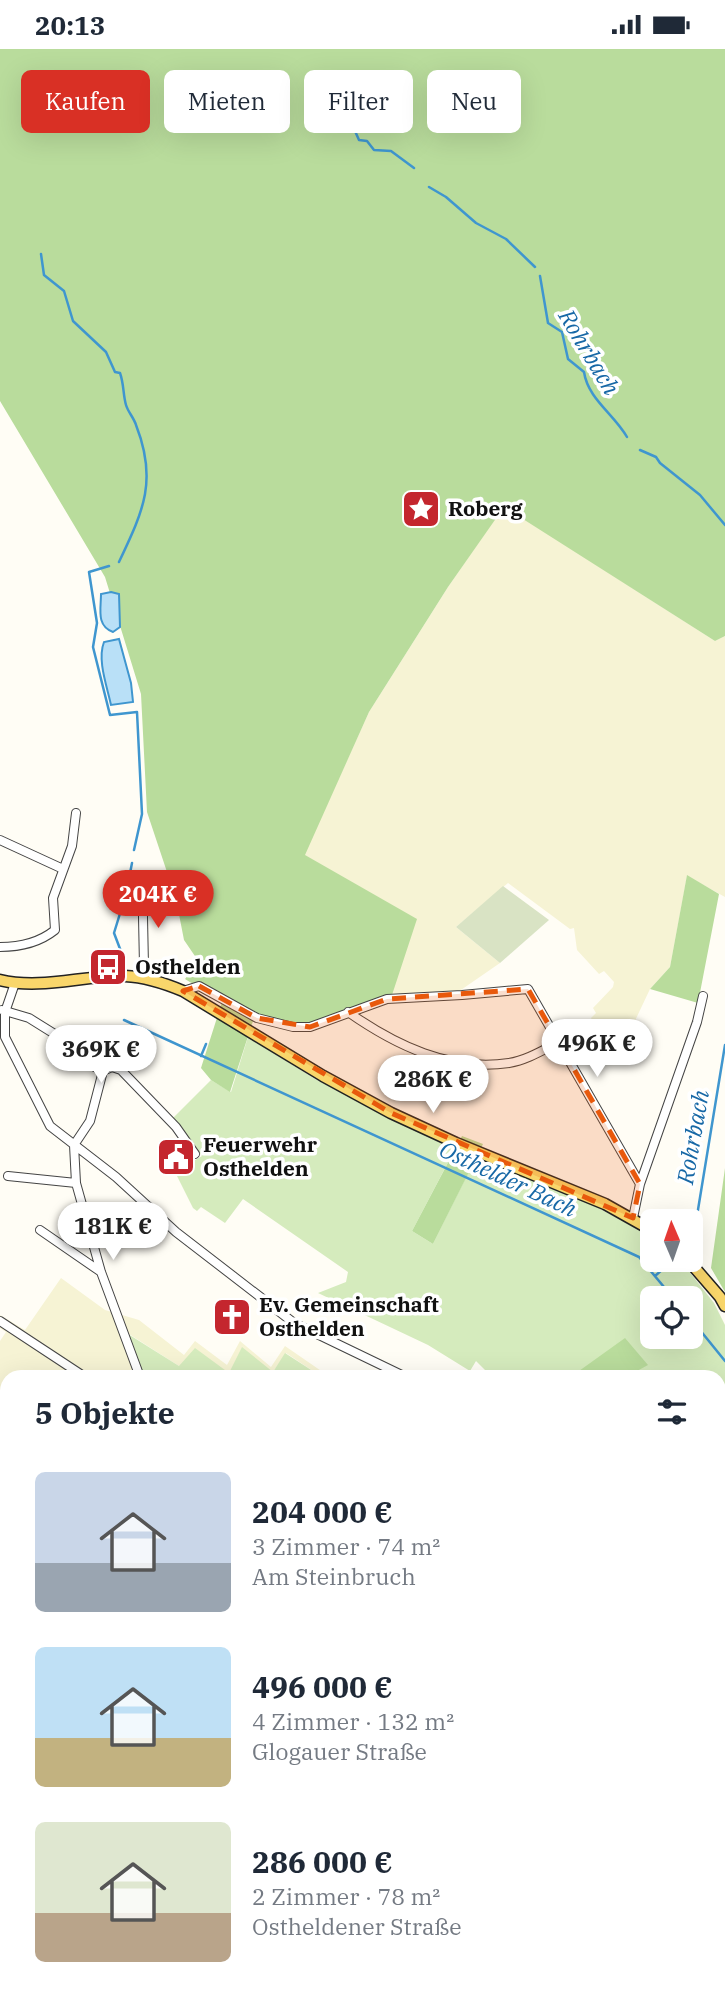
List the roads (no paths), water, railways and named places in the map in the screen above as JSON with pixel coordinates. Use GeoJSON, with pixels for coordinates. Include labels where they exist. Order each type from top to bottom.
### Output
{"type":"FeatureCollection","features":[{"type":"Feature","properties":{"kind":"main road"},"geometry":{"type":"LineString","coordinates":[[0,980],[48,984],[102,978],[139,978],[165,983],[391,1113],[456,1143],[594,1199],[640,1223]]}},
{"type":"Feature","properties":{"kind":"main road"},"geometry":{"type":"LineString","coordinates":[[698,1272],[725,1306]]}},
{"type":"Feature","properties":{"kind":"street"},"geometry":{"type":"LineString","coordinates":[[0,947],[37,941],[55,930],[53,898],[72,846],[76,813]]}},
{"type":"Feature","properties":{"kind":"street"},"geometry":{"type":"LineString","coordinates":[[0,840],[63,869]]}},
{"type":"Feature","properties":{"kind":"street"},"geometry":{"type":"LineString","coordinates":[[139,978],[144,966],[146,876]]}},
{"type":"Feature","properties":{"kind":"street"},"geometry":{"type":"LineString","coordinates":[[15,983],[2,1010],[5,1037],[50,1126],[116,1177],[176,1232],[294,1323],[391,1370]]}},
{"type":"Feature","properties":{"kind":"street"},"geometry":{"type":"LineString","coordinates":[[183,991],[199,986],[257,1018],[293,1027],[310,1027],[387,999],[528,989],[640,1184]]}},
{"type":"Feature","properties":{"kind":"street"},"geometry":{"type":"LineString","coordinates":[[633,1218],[640,1184],[697,1022],[703,996]]}},
{"type":"Feature","properties":{"kind":"street"},"geometry":{"type":"LineString","coordinates":[[2,1010],[29,1018],[69,1043],[81,1060],[103,1071]]}},
{"type":"Feature","properties":{"kind":"street"},"geometry":{"type":"LineString","coordinates":[[348,1012],[371,1028],[446,1062],[475,1066],[510,1062],[533,1055],[559,1042]]}},
{"type":"Feature","properties":{"kind":"street"},"geometry":{"type":"LineString","coordinates":[[103,1071],[112,1067],[121,1070],[176,1127],[195,1154]]}},
{"type":"Feature","properties":{"kind":"street"},"geometry":{"type":"LineString","coordinates":[[103,1071],[90,1121],[74,1145],[76,1183],[101,1272],[137,1370]]}},
{"type":"Feature","properties":{"kind":"street"},"geometry":{"type":"LineString","coordinates":[[8,1176],[76,1183]]}},
{"type":"Feature","properties":{"kind":"street"},"geometry":{"type":"LineString","coordinates":[[40,1230],[101,1272]]}},
{"type":"Feature","properties":{"kind":"street"},"geometry":{"type":"LineString","coordinates":[[0,1321],[74,1370]]}},
{"type":"Feature","properties":{"kind":"water"},"geometry":{"type":"Polygon","coordinates":[[[101,594],[119,594],[120,627],[113,632],[104,626],[100,611],[101,594]]]}},
{"type":"Feature","properties":{"kind":"water"},"geometry":{"type":"Polygon","coordinates":[[[119,639],[131,683],[133,702],[111,705],[103,673],[102,649],[104,642],[119,639]]]}},
{"type":"Feature","properties":{"kind":"waterway","name":"Rohrbach"},"geometry":{"type":"LineString","coordinates":[[356,133],[359,140],[367,141],[374,150],[391,151],[414,168]]}},
{"type":"Feature","properties":{"kind":"waterway","name":"Rohrbach"},"geometry":{"type":"LineString","coordinates":[[429,187],[446,197],[476,223],[506,239],[535,267]]}},
{"type":"Feature","properties":{"kind":"waterway"},"geometry":{"type":"LineString","coordinates":[[41,254],[44,275],[64,291],[73,321],[106,352],[115,372],[120,373],[126,405],[143,445],[147,480],[145,495],[135,527],[119,562]]}},
{"type":"Feature","properties":{"kind":"waterway","name":"Rohrbach"},"geometry":{"type":"LineString","coordinates":[[540,276],[548,323],[562,332],[568,359],[584,372],[586,382],[596,398],[627,437]]}},
{"type":"Feature","properties":{"kind":"waterway","name":"Rohrbach"},"geometry":{"type":"LineString","coordinates":[[640,450],[656,457],[700,495],[725,525]]}},
{"type":"Feature","properties":{"kind":"waterway"},"geometry":{"type":"LineString","coordinates":[[109,566],[89,572],[97,623],[93,647],[110,715],[137,712],[142,814],[134,850]]}},
{"type":"Feature","properties":{"kind":"waterway"},"geometry":{"type":"LineString","coordinates":[[125,962],[114,933],[132,863]]}},
{"type":"Feature","properties":{"kind":"waterway","name":"Osthelder Bach"},"geometry":{"type":"LineString","coordinates":[[124,1020],[639,1257],[663,1286]]}},
{"type":"Feature","properties":{"kind":"waterway"},"geometry":{"type":"LineString","coordinates":[[201,1056],[206,1044]]}},
{"type":"Feature","properties":{"kind":"waterway","name":"Rohrbach"},"geometry":{"type":"LineString","coordinates":[[698,1209],[725,1045]]}},
{"type":"Feature","properties":{"kind":"waterway","name":"Rohrbach"},"geometry":{"type":"LineString","coordinates":[[655,1276],[660,1272]]}},
{"type":"Feature","properties":{"kind":"waterway","name":"Osthelder Bach"},"geometry":{"type":"LineString","coordinates":[[703,1334],[725,1361]]}},
{"type":"Feature","properties":{"kind":"place","name":"Roberg"},"geometry":{"type":"Point","coordinates":[421,509]}},
{"type":"Feature","properties":{"kind":"place","name":"Osthelden"},"geometry":{"type":"Point","coordinates":[108,967]}},
{"type":"Feature","properties":{"kind":"place","name":"Feuerwehr Osthelden"},"geometry":{"type":"Point","coordinates":[176,1157]}},
{"type":"Feature","properties":{"kind":"place","name":"Ev. Gemeinschaft Osthelden"},"geometry":{"type":"Point","coordinates":[232,1317]}}]}
